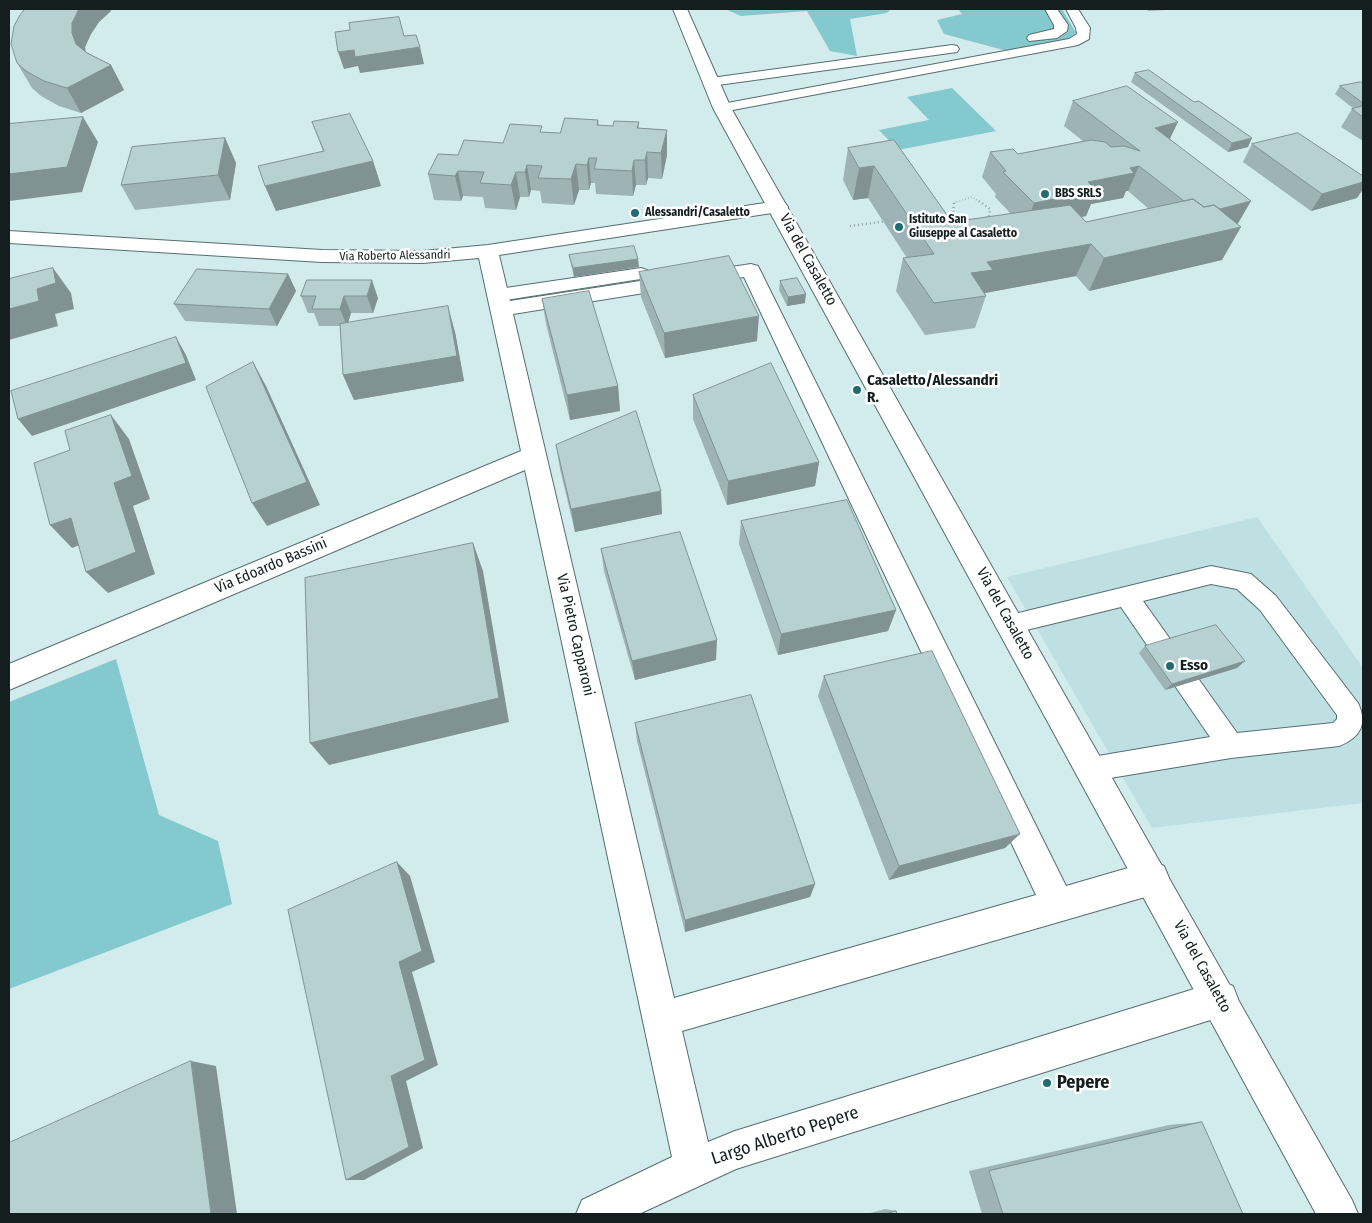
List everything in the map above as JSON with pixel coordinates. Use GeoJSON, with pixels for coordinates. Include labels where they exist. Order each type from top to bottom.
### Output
{"type":"FeatureCollection","features":[{"type":"Feature","properties":{"kind":"street","name":"Via del Casaletto"},"geometry":{"type":"LineString","coordinates":[[680,9],[722,108],[1092,769],[1338,1214]]}},
{"type":"Feature","properties":{"kind":"street","name":"Via Roberto Alessandri"},"geometry":{"type":"LineString","coordinates":[[9,237],[357,258],[423,257],[488,251],[778,207]]}},
{"type":"Feature","properties":{"kind":"street","name":"Via Pietro Capparoni"},"geometry":{"type":"LineString","coordinates":[[488,251],[662,1019]]}},
{"type":"Feature","properties":{"kind":"street"},"geometry":{"type":"LineString","coordinates":[[500,302],[751,270],[1058,905]]}},
{"type":"Feature","properties":{"kind":"street","name":"Via Edoardo Bassini"},"geometry":{"type":"LineString","coordinates":[[9,677],[534,456]]}},
{"type":"Feature","properties":{"kind":"street"},"geometry":{"type":"LineString","coordinates":[[662,1019],[1152,878]]}},
{"type":"Feature","properties":{"kind":"street","name":"Largo Alberto Pepere"},"geometry":{"type":"LineString","coordinates":[[662,1019],[694,1166],[783,1134],[1220,999]]}},
{"type":"Feature","properties":{"kind":"street"},"geometry":{"type":"LineString","coordinates":[[610,1211],[694,1166]]}},
{"type":"Feature","properties":{"kind":"lane"},"geometry":{"type":"LineString","coordinates":[[985,44],[1052,35],[1060,31],[1061,25],[1051,9]]}},
{"type":"Feature","properties":{"kind":"lane"},"geometry":{"type":"LineString","coordinates":[[722,108],[1073,42],[1084,36],[1083,28],[1072,9]]}},
{"type":"Feature","properties":{"kind":"lane"},"geometry":{"type":"LineString","coordinates":[[711,82],[965,47]]}},
{"type":"Feature","properties":{"kind":"lane"},"geometry":{"type":"LineString","coordinates":[[500,302],[642,274]]}},
{"type":"Feature","properties":{"kind":"lane"},"geometry":{"type":"LineString","coordinates":[[1010,624],[1211,575],[1243,581],[1268,603],[1349,711],[1350,724],[1339,734],[1231,746],[1092,769]]}},
{"type":"Feature","properties":{"kind":"lane"},"geometry":{"type":"LineString","coordinates":[[1126,596],[1231,746]]}},
{"type":"Feature","properties":{"kind":"path"},"geometry":{"type":"LineString","coordinates":[[944,216],[971,220],[989,217],[990,209],[972,197],[954,202],[952,216]]}},
{"type":"Feature","properties":{"kind":"path"},"geometry":{"type":"LineString","coordinates":[[850,226],[892,220]]}},
{"type":"Feature","properties":{"kind":"shaded area"},"geometry":{"type":"Polygon","coordinates":[[[725,9],[891,9],[887,13],[850,19],[857,56],[830,51],[807,11],[741,16],[725,9]]]}},
{"type":"Feature","properties":{"kind":"shaded area"},"geometry":{"type":"Polygon","coordinates":[[[958,9],[1062,9],[1076,33],[1067,40],[1007,51],[944,34],[937,20],[962,14],[958,9]]]}},
{"type":"Feature","properties":{"kind":"shaded area"},"geometry":{"type":"Polygon","coordinates":[[[952,88],[996,131],[898,150],[879,130],[929,120],[907,97],[952,88]]]}},
{"type":"Feature","properties":{"kind":"shaded area"},"geometry":{"type":"Polygon","coordinates":[[[1257,517],[1363,668],[1363,803],[1152,828],[1007,577],[1257,517]]]}},
{"type":"Feature","properties":{"kind":"shaded area"},"geometry":{"type":"Polygon","coordinates":[[[116,659],[159,815],[218,841],[232,904],[9,989],[9,702],[116,659]]]}},
{"type":"Feature","properties":{"kind":"building"},"geometry":{"type":"Polygon","coordinates":[[[25,9],[79,9],[72,23],[72,33],[76,44],[87,53],[111,65],[67,88],[44,81],[26,71],[17,63],[11,44],[14,26],[25,9]]]}},
{"type":"Feature","properties":{"kind":"building"},"geometry":{"type":"Polygon","coordinates":[[[399,17],[404,36],[416,35],[420,47],[355,57],[354,50],[338,52],[335,32],[350,30],[349,23],[399,17]]]}},
{"type":"Feature","properties":{"kind":"building"},"geometry":{"type":"Polygon","coordinates":[[[1149,70],[1194,102],[1199,101],[1252,138],[1232,143],[1135,73],[1149,70]]]}},
{"type":"Feature","properties":{"kind":"building"},"geometry":{"type":"Polygon","coordinates":[[[1361,82],[1363,84],[1363,103],[1340,86],[1361,82]]]}},
{"type":"Feature","properties":{"kind":"building"},"geometry":{"type":"Polygon","coordinates":[[[1127,86],[1178,122],[1155,128],[1251,201],[1220,209],[1214,205],[1204,207],[1193,199],[1184,201],[1139,166],[1130,168],[1134,173],[1088,182],[1097,191],[1034,203],[1003,172],[1006,171],[990,152],[1013,149],[1018,154],[1091,140],[1105,142],[1111,147],[1124,146],[1140,151],[1073,101],[1127,86]]]}},
{"type":"Feature","properties":{"kind":"building"},"geometry":{"type":"Polygon","coordinates":[[[1363,106],[1363,117],[1352,109],[1363,106]]]}},
{"type":"Feature","properties":{"kind":"building"},"geometry":{"type":"Polygon","coordinates":[[[350,114],[373,161],[265,186],[258,166],[324,151],[312,122],[350,114]]]}},
{"type":"Feature","properties":{"kind":"building"},"geometry":{"type":"Polygon","coordinates":[[[83,117],[67,167],[9,174],[9,124],[83,117]]]}},
{"type":"Feature","properties":{"kind":"building"},"geometry":{"type":"Polygon","coordinates":[[[565,118],[598,120],[597,125],[613,126],[614,121],[639,122],[637,128],[667,130],[661,153],[647,152],[645,160],[634,160],[632,171],[594,169],[597,158],[589,158],[587,165],[576,164],[571,179],[538,178],[542,166],[527,165],[525,172],[516,172],[511,185],[480,183],[484,172],[458,171],[455,176],[428,174],[438,154],[458,155],[464,140],[503,143],[510,124],[542,126],[540,132],[560,133],[565,118]]]}},
{"type":"Feature","properties":{"kind":"building"},"geometry":{"type":"Polygon","coordinates":[[[1298,133],[1363,176],[1363,182],[1322,194],[1252,144],[1298,133]]]}},
{"type":"Feature","properties":{"kind":"building"},"geometry":{"type":"Polygon","coordinates":[[[225,138],[218,175],[121,185],[132,147],[225,138]]]}},
{"type":"Feature","properties":{"kind":"building"},"geometry":{"type":"Polygon","coordinates":[[[894,140],[952,222],[1070,205],[1086,222],[1193,199],[1204,207],[1214,205],[1241,227],[1104,258],[1091,244],[987,262],[993,270],[971,273],[986,296],[934,303],[903,258],[934,254],[874,166],[859,168],[848,148],[894,140]]]}},
{"type":"Feature","properties":{"kind":"building"},"geometry":{"type":"Polygon","coordinates":[[[634,246],[638,259],[573,268],[569,255],[634,246]]]}},
{"type":"Feature","properties":{"kind":"building"},"geometry":{"type":"Polygon","coordinates":[[[729,256],[759,316],[664,333],[639,272],[729,256]]]}},
{"type":"Feature","properties":{"kind":"building"},"geometry":{"type":"Polygon","coordinates":[[[53,268],[56,283],[37,289],[39,301],[9,309],[9,279],[53,268]]]}},
{"type":"Feature","properties":{"kind":"building"},"geometry":{"type":"Polygon","coordinates":[[[197,269],[288,274],[269,309],[174,304],[197,269]]]}},
{"type":"Feature","properties":{"kind":"building"},"geometry":{"type":"Polygon","coordinates":[[[797,278],[806,294],[788,297],[780,281],[797,278]]]}},
{"type":"Feature","properties":{"kind":"building"},"geometry":{"type":"Polygon","coordinates":[[[307,280],[372,280],[367,296],[344,296],[340,309],[312,309],[316,296],[301,296],[307,280]]]}},
{"type":"Feature","properties":{"kind":"building"},"geometry":{"type":"Polygon","coordinates":[[[589,291],[618,386],[567,395],[542,299],[589,291]]]}},
{"type":"Feature","properties":{"kind":"building"},"geometry":{"type":"Polygon","coordinates":[[[448,306],[457,356],[343,375],[340,324],[448,306]]]}},
{"type":"Feature","properties":{"kind":"building"},"geometry":{"type":"Polygon","coordinates":[[[176,337],[186,363],[18,419],[11,391],[176,337]]]}},
{"type":"Feature","properties":{"kind":"building"},"geometry":{"type":"Polygon","coordinates":[[[253,362],[307,482],[252,503],[206,387],[253,362]]]}},
{"type":"Feature","properties":{"kind":"building"},"geometry":{"type":"Polygon","coordinates":[[[771,363],[819,462],[728,481],[693,395],[771,363]]]}},
{"type":"Feature","properties":{"kind":"building"},"geometry":{"type":"Polygon","coordinates":[[[636,411],[661,491],[571,509],[556,445],[636,411]]]}},
{"type":"Feature","properties":{"kind":"building"},"geometry":{"type":"Polygon","coordinates":[[[111,415],[132,476],[114,483],[136,552],[86,572],[71,518],[50,525],[34,463],[70,450],[65,431],[111,415]]]}},
{"type":"Feature","properties":{"kind":"building"},"geometry":{"type":"Polygon","coordinates":[[[847,500],[896,610],[781,634],[741,521],[847,500]]]}},
{"type":"Feature","properties":{"kind":"building"},"geometry":{"type":"Polygon","coordinates":[[[680,532],[717,640],[632,661],[601,549],[680,532]]]}},
{"type":"Feature","properties":{"kind":"building"},"geometry":{"type":"Polygon","coordinates":[[[473,543],[499,698],[310,743],[305,578],[473,543]]]}},
{"type":"Feature","properties":{"kind":"building"},"geometry":{"type":"Polygon","coordinates":[[[1216,625],[1245,661],[1172,684],[1145,646],[1216,625]]]}},
{"type":"Feature","properties":{"kind":"building"},"geometry":{"type":"Polygon","coordinates":[[[932,651],[1020,834],[899,866],[824,676],[932,651]]]}},
{"type":"Feature","properties":{"kind":"building"},"geometry":{"type":"Polygon","coordinates":[[[751,695],[815,884],[685,920],[635,723],[751,695]]]}},
{"type":"Feature","properties":{"kind":"building"},"geometry":{"type":"Polygon","coordinates":[[[397,862],[422,951],[399,962],[425,1060],[391,1076],[409,1147],[346,1180],[288,910],[397,862]]]}},
{"type":"Feature","properties":{"kind":"building"},"geometry":{"type":"Polygon","coordinates":[[[191,1061],[211,1214],[9,1214],[9,1143],[191,1061]]]}},
{"type":"Feature","properties":{"kind":"building"},"geometry":{"type":"Polygon","coordinates":[[[1202,1122],[1243,1214],[1003,1214],[989,1171],[1202,1122]]]}},
{"type":"Feature","properties":{"kind":"building"},"geometry":{"type":"Polygon","coordinates":[[[896,1211],[897,1214],[886,1214],[896,1211]]]}},
{"type":"Feature","properties":{"kind":"place","name":"BBS SRLS"},"geometry":{"type":"Point","coordinates":[1045,194]}},
{"type":"Feature","properties":{"kind":"place","name":"Alessandri/Casaletto"},"geometry":{"type":"Point","coordinates":[635,213]}},
{"type":"Feature","properties":{"kind":"place","name":"Istituto San Giuseppe al Casaletto"},"geometry":{"type":"Point","coordinates":[899,227]}},
{"type":"Feature","properties":{"kind":"place","name":"Casaletto/Alessandri R."},"geometry":{"type":"Point","coordinates":[857,390]}},
{"type":"Feature","properties":{"kind":"place","name":"Esso"},"geometry":{"type":"Point","coordinates":[1170,666]}},
{"type":"Feature","properties":{"kind":"place","name":"Pepere"},"geometry":{"type":"Point","coordinates":[1047,1083]}}]}
